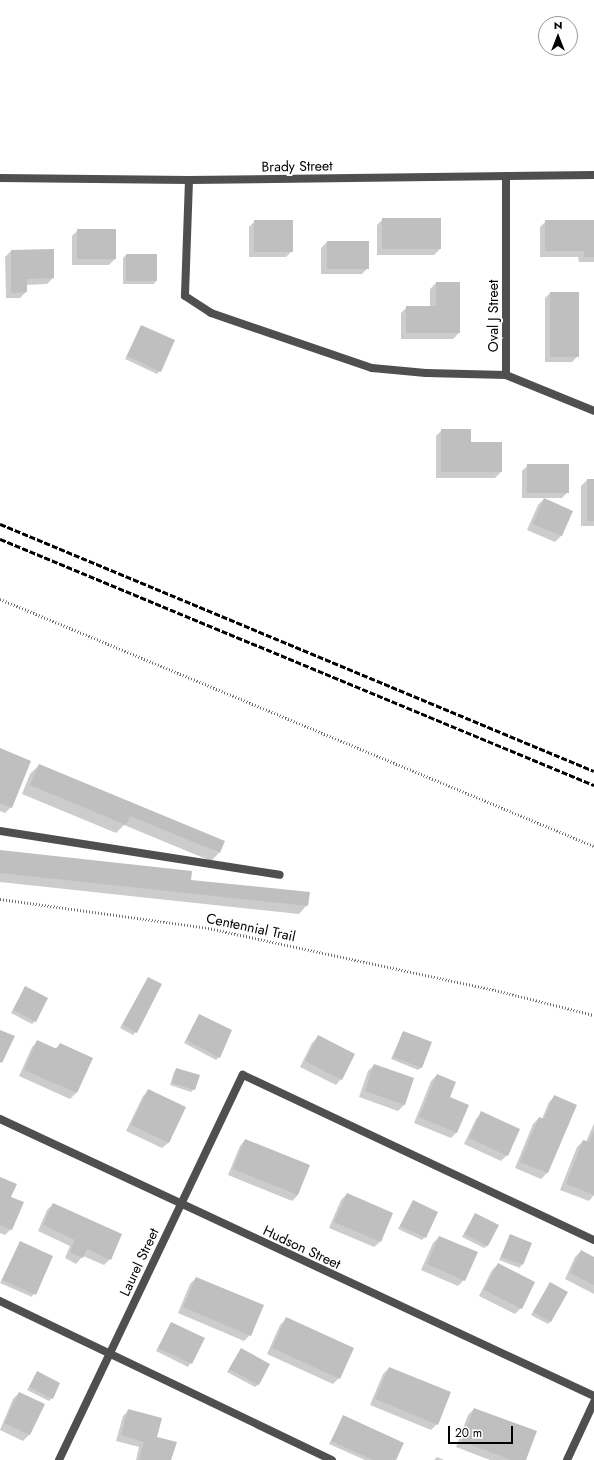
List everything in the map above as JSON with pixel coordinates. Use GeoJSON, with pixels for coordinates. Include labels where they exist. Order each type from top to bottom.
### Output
{"type":"FeatureCollection","features":[{"type":"Feature","properties":{"kind":"street","name":"Brady Street"},"geometry":{"type":"LineString","coordinates":[[0,178],[189,180],[594,175]]}},
{"type":"Feature","properties":{"kind":"street","name":"Oval J Street"},"geometry":{"type":"LineString","coordinates":[[506,176],[506,375]]}},
{"type":"Feature","properties":{"kind":"street"},"geometry":{"type":"LineString","coordinates":[[189,180],[184,296],[211,313],[372,368],[426,373],[506,375],[594,411]]}},
{"type":"Feature","properties":{"kind":"street"},"geometry":{"type":"LineString","coordinates":[[0,831],[280,875]]}},
{"type":"Feature","properties":{"kind":"street","name":"Laurel Street"},"geometry":{"type":"LineString","coordinates":[[59,1460],[243,1075],[594,1240]]}},
{"type":"Feature","properties":{"kind":"street","name":"Hudson Street"},"geometry":{"type":"LineString","coordinates":[[0,1119],[180,1205],[594,1396]]}},
{"type":"Feature","properties":{"kind":"street"},"geometry":{"type":"LineString","coordinates":[[0,1301],[110,1352],[332,1460]]}},
{"type":"Feature","properties":{"kind":"street"},"geometry":{"type":"LineString","coordinates":[[567,1460],[594,1402]]}},
{"type":"Feature","properties":{"kind":"path"},"geometry":{"type":"LineString","coordinates":[[0,599],[594,846]]}},
{"type":"Feature","properties":{"kind":"path","name":"Centennial Trail"},"geometry":{"type":"LineString","coordinates":[[0,899],[208,928],[495,990],[594,1015]]}},
{"type":"Feature","properties":{"kind":"building"},"geometry":{"type":"Polygon","coordinates":[[[382,218],[441,218],[441,249],[382,249],[382,218]]]}},
{"type":"Feature","properties":{"kind":"building"},"geometry":{"type":"Polygon","coordinates":[[[254,220],[293,220],[293,252],[254,252],[254,220]]]}},
{"type":"Feature","properties":{"kind":"building"},"geometry":{"type":"Polygon","coordinates":[[[545,220],[594,220],[594,257],[584,257],[584,251],[545,251],[545,220]]]}},
{"type":"Feature","properties":{"kind":"building"},"geometry":{"type":"Polygon","coordinates":[[[77,229],[116,229],[116,259],[77,259],[77,229]]]}},
{"type":"Feature","properties":{"kind":"building"},"geometry":{"type":"Polygon","coordinates":[[[327,241],[369,241],[369,269],[327,269],[327,241]]]}},
{"type":"Feature","properties":{"kind":"building"},"geometry":{"type":"Polygon","coordinates":[[[54,249],[54,278],[27,279],[27,292],[11,293],[11,250],[54,249]]]}},
{"type":"Feature","properties":{"kind":"building"},"geometry":{"type":"Polygon","coordinates":[[[126,254],[157,254],[157,281],[126,281],[126,254]]]}},
{"type":"Feature","properties":{"kind":"building"},"geometry":{"type":"Polygon","coordinates":[[[436,282],[460,282],[460,333],[406,333],[406,306],[436,306],[436,282]]]}},
{"type":"Feature","properties":{"kind":"building"},"geometry":{"type":"Polygon","coordinates":[[[550,292],[579,292],[579,357],[550,357],[550,292]]]}},
{"type":"Feature","properties":{"kind":"building"},"geometry":{"type":"Polygon","coordinates":[[[141,325],[175,340],[161,372],[127,356],[141,325]]]}},
{"type":"Feature","properties":{"kind":"building"},"geometry":{"type":"Polygon","coordinates":[[[441,429],[471,429],[471,442],[502,442],[502,472],[441,472],[441,429]]]}},
{"type":"Feature","properties":{"kind":"building"},"geometry":{"type":"Polygon","coordinates":[[[527,464],[569,464],[569,493],[527,493],[527,464]]]}},
{"type":"Feature","properties":{"kind":"building"},"geometry":{"type":"Polygon","coordinates":[[[587,479],[594,479],[594,521],[587,521],[587,479]]]}},
{"type":"Feature","properties":{"kind":"building"},"geometry":{"type":"Polygon","coordinates":[[[544,498],[573,511],[562,536],[533,524],[544,498]]]}},
{"type":"Feature","properties":{"kind":"building"},"geometry":{"type":"Polygon","coordinates":[[[0,748],[31,761],[12,808],[0,803],[0,748]]]}},
{"type":"Feature","properties":{"kind":"building"},"geometry":{"type":"Polygon","coordinates":[[[39,764],[225,841],[220,853],[130,816],[126,825],[30,785],[39,764]]]}},
{"type":"Feature","properties":{"kind":"building"},"geometry":{"type":"Polygon","coordinates":[[[0,850],[192,871],[191,880],[310,892],[308,906],[0,873],[0,850]]]}},
{"type":"Feature","properties":{"kind":"building"},"geometry":{"type":"Polygon","coordinates":[[[148,977],[162,984],[137,1033],[122,1025],[148,977]]]}},
{"type":"Feature","properties":{"kind":"building"},"geometry":{"type":"Polygon","coordinates":[[[25,986],[48,998],[36,1022],[13,1010],[25,986]]]}},
{"type":"Feature","properties":{"kind":"building"},"geometry":{"type":"Polygon","coordinates":[[[199,1014],[232,1030],[220,1058],[186,1040],[199,1014]]]}},
{"type":"Feature","properties":{"kind":"building"},"geometry":{"type":"Polygon","coordinates":[[[0,1030],[15,1036],[2,1063],[0,1062],[0,1030]]]}},
{"type":"Feature","properties":{"kind":"building"},"geometry":{"type":"Polygon","coordinates":[[[403,1031],[432,1042],[422,1068],[393,1057],[403,1031]]]}},
{"type":"Feature","properties":{"kind":"building"},"geometry":{"type":"Polygon","coordinates":[[[318,1035],[355,1054],[342,1080],[305,1061],[318,1035]]]}},
{"type":"Feature","properties":{"kind":"building"},"geometry":{"type":"Polygon","coordinates":[[[37,1040],[57,1049],[60,1043],[93,1058],[77,1093],[24,1070],[37,1040]]]}},
{"type":"Feature","properties":{"kind":"building"},"geometry":{"type":"Polygon","coordinates":[[[374,1064],[414,1078],[405,1105],[365,1091],[374,1064]]]}},
{"type":"Feature","properties":{"kind":"building"},"geometry":{"type":"Polygon","coordinates":[[[176,1068],[200,1075],[195,1090],[172,1083],[176,1068]]]}},
{"type":"Feature","properties":{"kind":"building"},"geometry":{"type":"Polygon","coordinates":[[[437,1074],[456,1082],[450,1097],[469,1105],[457,1133],[419,1117],[437,1074]]]}},
{"type":"Feature","properties":{"kind":"building"},"geometry":{"type":"Polygon","coordinates":[[[148,1089],[186,1107],[169,1143],[131,1125],[148,1089]]]}},
{"type":"Feature","properties":{"kind":"building"},"geometry":{"type":"Polygon","coordinates":[[[554,1095],[577,1105],[548,1173],[520,1162],[539,1117],[544,1119],[554,1095]]]}},
{"type":"Feature","properties":{"kind":"building"},"geometry":{"type":"Polygon","coordinates":[[[481,1111],[520,1129],[508,1156],[469,1138],[481,1111]]]}},
{"type":"Feature","properties":{"kind":"building"},"geometry":{"type":"Polygon","coordinates":[[[594,1130],[594,1195],[566,1184],[583,1140],[589,1142],[594,1130]]]}},
{"type":"Feature","properties":{"kind":"building"},"geometry":{"type":"Polygon","coordinates":[[[245,1139],[310,1165],[298,1195],[233,1169],[245,1139]]]}},
{"type":"Feature","properties":{"kind":"building"},"geometry":{"type":"Polygon","coordinates":[[[0,1177],[17,1184],[11,1197],[24,1202],[12,1230],[0,1225],[0,1177]]]}},
{"type":"Feature","properties":{"kind":"building"},"geometry":{"type":"Polygon","coordinates":[[[347,1193],[393,1213],[381,1242],[334,1222],[347,1193]]]}},
{"type":"Feature","properties":{"kind":"building"},"geometry":{"type":"Polygon","coordinates":[[[413,1200],[438,1212],[426,1238],[400,1226],[413,1200]]]}},
{"type":"Feature","properties":{"kind":"building"},"geometry":{"type":"Polygon","coordinates":[[[53,1203],[122,1234],[111,1260],[87,1249],[83,1258],[70,1252],[75,1240],[43,1225],[53,1203]]]}},
{"type":"Feature","properties":{"kind":"building"},"geometry":{"type":"Polygon","coordinates":[[[475,1213],[499,1225],[488,1246],[464,1234],[475,1213]]]}},
{"type":"Feature","properties":{"kind":"building"},"geometry":{"type":"Polygon","coordinates":[[[510,1234],[532,1243],[523,1265],[501,1257],[510,1234]]]}},
{"type":"Feature","properties":{"kind":"building"},"geometry":{"type":"Polygon","coordinates":[[[439,1236],[478,1252],[465,1281],[427,1264],[439,1236]]]}},
{"type":"Feature","properties":{"kind":"building"},"geometry":{"type":"Polygon","coordinates":[[[20,1241],[53,1256],[36,1295],[2,1280],[20,1241]]]}},
{"type":"Feature","properties":{"kind":"building"},"geometry":{"type":"Polygon","coordinates":[[[581,1250],[594,1257],[594,1285],[570,1273],[581,1250]]]}},
{"type":"Feature","properties":{"kind":"building"},"geometry":{"type":"Polygon","coordinates":[[[498,1263],[535,1282],[522,1309],[484,1290],[498,1263]]]}},
{"type":"Feature","properties":{"kind":"building"},"geometry":{"type":"Polygon","coordinates":[[[196,1277],[264,1305],[251,1336],[183,1307],[196,1277]]]}},
{"type":"Feature","properties":{"kind":"building"},"geometry":{"type":"Polygon","coordinates":[[[550,1282],[568,1292],[551,1322],[533,1312],[550,1282]]]}},
{"type":"Feature","properties":{"kind":"building"},"geometry":{"type":"Polygon","coordinates":[[[286,1317],[354,1348],[340,1379],[272,1348],[286,1317]]]}},
{"type":"Feature","properties":{"kind":"building"},"geometry":{"type":"Polygon","coordinates":[[[171,1322],[205,1338],[192,1364],[158,1348],[171,1322]]]}},
{"type":"Feature","properties":{"kind":"building"},"geometry":{"type":"Polygon","coordinates":[[[241,1348],[270,1364],[259,1385],[229,1369],[241,1348]]]}},
{"type":"Feature","properties":{"kind":"building"},"geometry":{"type":"Polygon","coordinates":[[[389,1367],[451,1392],[438,1425],[375,1399],[389,1367]]]}},
{"type":"Feature","properties":{"kind":"building"},"geometry":{"type":"Polygon","coordinates":[[[37,1371],[60,1383],[53,1399],[29,1387],[37,1371]]]}},
{"type":"Feature","properties":{"kind":"building"},"geometry":{"type":"Polygon","coordinates":[[[19,1392],[45,1404],[30,1435],[4,1423],[19,1392]]]}},
{"type":"Feature","properties":{"kind":"building"},"geometry":{"type":"Polygon","coordinates":[[[474,1408],[537,1431],[526,1460],[511,1460],[461,1441],[474,1408]]]}},
{"type":"Feature","properties":{"kind":"building"},"geometry":{"type":"Polygon","coordinates":[[[128,1409],[162,1418],[157,1437],[177,1442],[171,1460],[139,1460],[144,1442],[121,1435],[128,1409]]]}},
{"type":"Feature","properties":{"kind":"building"},"geometry":{"type":"Polygon","coordinates":[[[343,1415],[404,1443],[396,1460],[373,1460],[331,1441],[343,1415]]]}},
{"type":"Feature","properties":{"kind":"railway"},"geometry":{"type":"LineString","coordinates":[[0,524],[594,771]]}},
{"type":"Feature","properties":{"kind":"railway"},"geometry":{"type":"LineString","coordinates":[[0,539],[594,785]]}}]}
